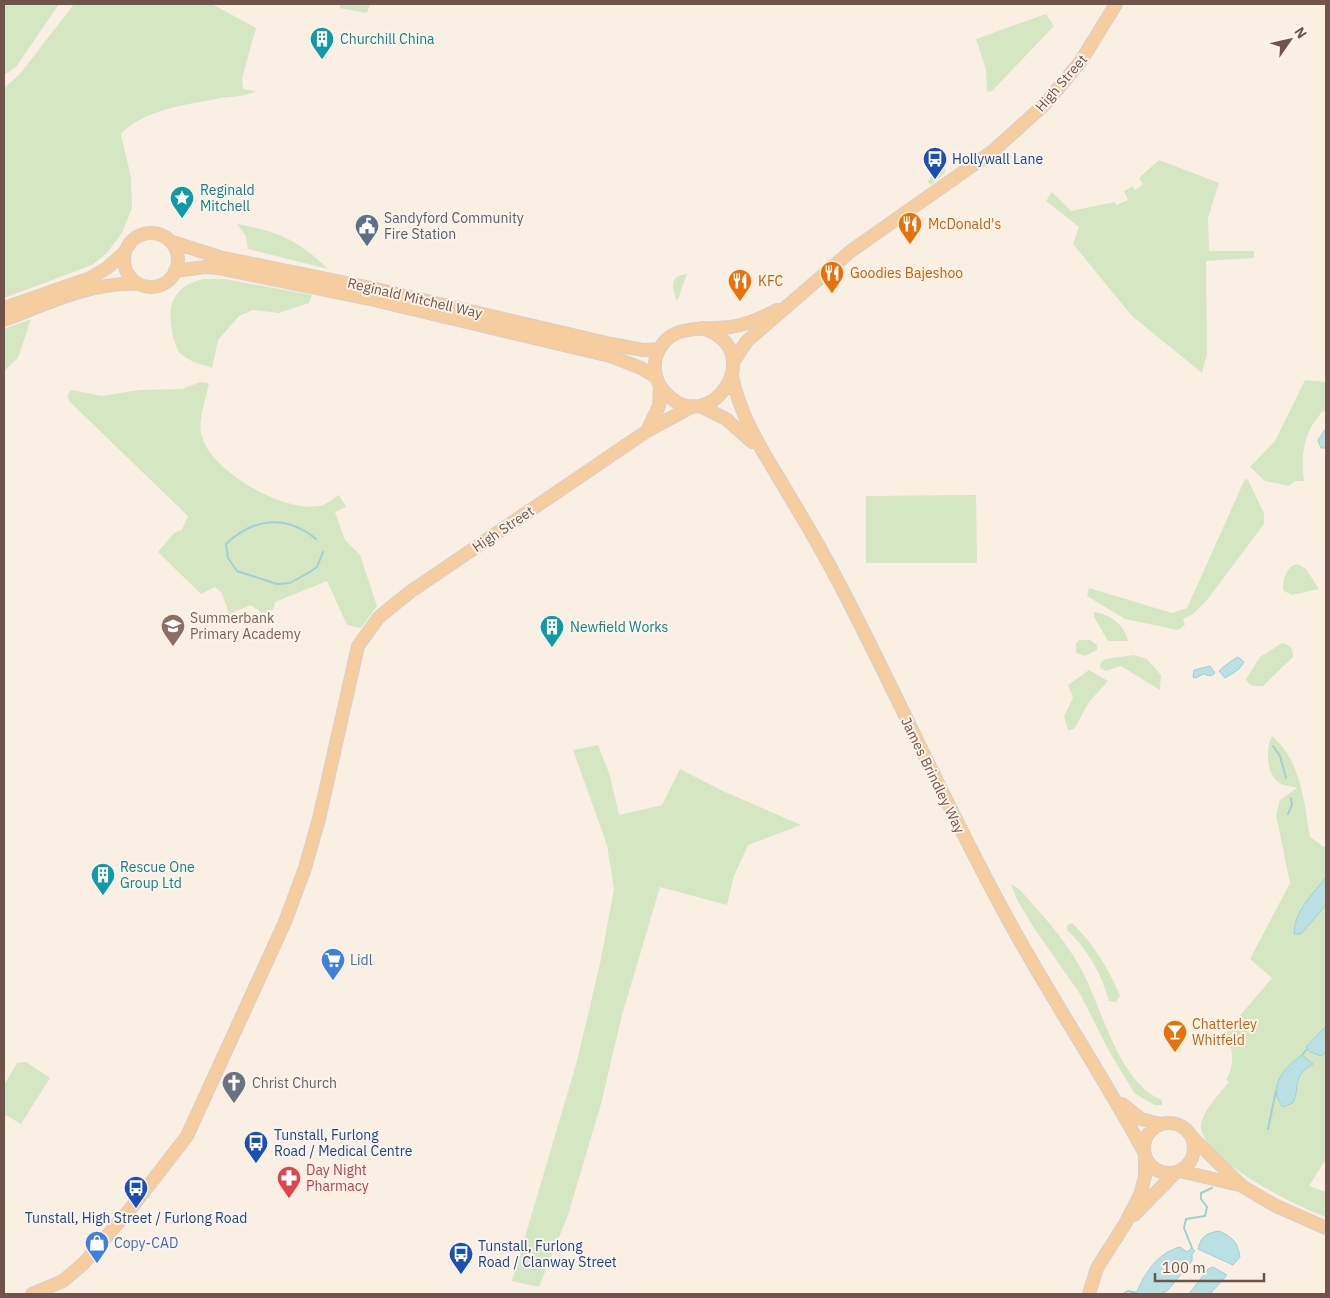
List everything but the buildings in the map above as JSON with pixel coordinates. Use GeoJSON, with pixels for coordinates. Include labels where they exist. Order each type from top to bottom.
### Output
{"type":"FeatureCollection","features":[{"type":"Feature","properties":{"kind":"main road","name":"High Street"},"geometry":{"type":"LineString","coordinates":[[788,305],[851,251],[993,151],[1045,104],[1081,61],[1116,4]]}},
{"type":"Feature","properties":{"kind":"main road"},"geometry":{"type":"LineString","coordinates":[[4,308],[90,278],[108,268],[125,252],[131,241],[145,233],[160,234],[172,242],[178,256],[176,271],[169,280],[161,285],[150,287],[139,284],[114,284],[89,290],[4,320]]}},
{"type":"Feature","properties":{"kind":"main road","name":"Reginald Mitchell Way"},"geometry":{"type":"LineString","coordinates":[[172,242],[219,256],[394,293],[609,344],[643,350],[660,349]]}},
{"type":"Feature","properties":{"kind":"main road"},"geometry":{"type":"LineString","coordinates":[[125,252],[125,268],[129,276],[139,284]]}},
{"type":"Feature","properties":{"kind":"main road","name":"Reginald Mitchell Way"},"geometry":{"type":"LineString","coordinates":[[176,271],[206,267],[218,268],[374,300],[610,356],[641,368],[658,382]]}},
{"type":"Feature","properties":{"kind":"main road"},"geometry":{"type":"LineString","coordinates":[[702,328],[721,338],[729,349],[733,362],[732,376],[723,393],[717,399],[697,406],[673,400],[658,382],[655,364],[660,349],[671,335],[683,329],[702,328],[731,327],[756,321],[788,305]]}},
{"type":"Feature","properties":{"kind":"main road"},"geometry":{"type":"LineString","coordinates":[[733,362],[747,341],[776,318],[788,305]]}},
{"type":"Feature","properties":{"kind":"main road","name":"James Brindley Way"},"geometry":{"type":"LineString","coordinates":[[732,376],[744,418],[759,448],[793,501],[840,586],[958,827],[1045,986],[1115,1098],[1144,1154]]}},
{"type":"Feature","properties":{"kind":"main road","name":"High Street"},"geometry":{"type":"LineString","coordinates":[[647,430],[659,406],[658,382]]}},
{"type":"Feature","properties":{"kind":"main road","name":"High Street"},"geometry":{"type":"LineString","coordinates":[[62,1281],[79,1268],[107,1236],[187,1136],[285,922],[306,868],[335,752],[353,659],[365,634],[379,617],[410,592],[647,430],[697,406]]}},
{"type":"Feature","properties":{"kind":"main road","name":"James Brindley Way"},"geometry":{"type":"LineString","coordinates":[[697,406],[726,419],[759,448]]}},
{"type":"Feature","properties":{"kind":"main road","name":"James Brindley Way"},"geometry":{"type":"LineString","coordinates":[[1115,1098],[1136,1116],[1160,1124]]}},
{"type":"Feature","properties":{"kind":"main road"},"geometry":{"type":"LineString","coordinates":[[1089,1294],[1097,1268],[1125,1224],[1140,1195],[1144,1177],[1144,1154],[1148,1134],[1160,1124],[1173,1123],[1182,1126],[1242,1186],[1274,1205],[1326,1228]]}},
{"type":"Feature","properties":{"kind":"main road"},"geometry":{"type":"LineString","coordinates":[[1125,1224],[1177,1172],[1188,1165],[1193,1157],[1194,1143],[1192,1137]]}},
{"type":"Feature","properties":{"kind":"main road"},"geometry":{"type":"LineString","coordinates":[[1144,1154],[1154,1168],[1162,1172],[1177,1172],[1242,1186]]}},
{"type":"Feature","properties":{"kind":"main road"},"geometry":{"type":"LineString","coordinates":[[32,1294],[62,1281]]}},
{"type":"Feature","properties":{"kind":"main road"},"geometry":{"type":"LineString","coordinates":[[49,1294],[62,1281]]}},
{"type":"Feature","properties":{"kind":"green space"},"geometry":{"type":"Polygon","coordinates":[[[4,4],[59,4],[16,67],[4,75],[4,4]]]}},
{"type":"Feature","properties":{"kind":"green space"},"geometry":{"type":"Polygon","coordinates":[[[74,4],[212,4],[256,28],[242,78],[243,89],[256,91],[154,113],[121,134],[131,178],[132,208],[122,233],[107,253],[92,265],[4,298],[4,88],[20,74],[74,4]]]}},
{"type":"Feature","properties":{"kind":"green space"},"geometry":{"type":"Polygon","coordinates":[[[341,4],[370,4],[367,13],[339,8],[341,4]]]}},
{"type":"Feature","properties":{"kind":"green space"},"geometry":{"type":"Polygon","coordinates":[[[1046,14],[1054,26],[992,91],[987,92],[986,69],[976,39],[1046,14]]]}},
{"type":"Feature","properties":{"kind":"green space"},"geometry":{"type":"Polygon","coordinates":[[[1159,160],[1219,183],[1208,218],[1209,251],[1254,251],[1254,258],[1206,261],[1207,354],[1202,373],[1132,316],[1073,244],[1079,227],[1046,201],[1052,192],[1071,211],[1115,202],[1116,205],[1128,200],[1124,191],[1133,186],[1135,190],[1143,185],[1139,178],[1159,160]]]}},
{"type":"Feature","properties":{"kind":"green space"},"geometry":{"type":"Polygon","coordinates":[[[939,163],[945,169],[945,173],[938,179],[933,180],[934,182],[930,185],[928,182],[939,163]]]}},
{"type":"Feature","properties":{"kind":"green space"},"geometry":{"type":"Polygon","coordinates":[[[237,224],[265,230],[287,238],[307,250],[328,269],[248,249],[246,236],[237,224]]]}},
{"type":"Feature","properties":{"kind":"green space"},"geometry":{"type":"Polygon","coordinates":[[[687,274],[677,301],[673,283],[677,277],[687,274]]]}},
{"type":"Feature","properties":{"kind":"green space"},"geometry":{"type":"Polygon","coordinates":[[[203,279],[225,279],[312,295],[309,303],[279,313],[253,310],[239,316],[218,340],[212,368],[191,361],[180,353],[172,334],[171,312],[175,298],[185,286],[203,279]]]}},
{"type":"Feature","properties":{"kind":"green space"},"geometry":{"type":"Polygon","coordinates":[[[31,319],[18,358],[4,371],[4,329],[31,319]]]}},
{"type":"Feature","properties":{"kind":"green space"},"geometry":{"type":"Polygon","coordinates":[[[1305,380],[1326,382],[1326,411],[1323,411],[1311,427],[1305,444],[1303,453],[1304,481],[1295,481],[1289,486],[1265,481],[1250,467],[1275,441],[1305,380]]]}},
{"type":"Feature","properties":{"kind":"green space"},"geometry":{"type":"Polygon","coordinates":[[[200,382],[209,383],[201,417],[202,437],[220,464],[235,477],[272,498],[308,507],[323,505],[339,495],[346,507],[335,512],[345,540],[360,555],[377,606],[361,628],[347,625],[327,581],[275,602],[274,609],[263,614],[251,605],[229,614],[222,593],[215,587],[201,594],[158,552],[174,533],[182,530],[188,516],[70,402],[67,396],[71,390],[102,396],[139,390],[182,389],[200,382]]]}},
{"type":"Feature","properties":{"kind":"green space"},"geometry":{"type":"Polygon","coordinates":[[[1245,479],[1248,480],[1264,513],[1264,524],[1207,600],[1193,614],[1183,619],[1185,625],[1178,630],[1125,619],[1087,596],[1089,588],[1172,613],[1187,608],[1245,479]]]}},
{"type":"Feature","properties":{"kind":"green space"},"geometry":{"type":"Polygon","coordinates":[[[976,495],[977,563],[866,563],[866,496],[976,495]]]}},
{"type":"Feature","properties":{"kind":"green space"},"geometry":{"type":"Polygon","coordinates":[[[1298,564],[1306,569],[1319,589],[1292,595],[1284,591],[1283,584],[1286,573],[1293,565],[1298,564]]]}},
{"type":"Feature","properties":{"kind":"green space"},"geometry":{"type":"Polygon","coordinates":[[[1094,612],[1106,615],[1116,621],[1124,630],[1128,641],[1108,641],[1094,617],[1094,612]]]}},
{"type":"Feature","properties":{"kind":"green space"},"geometry":{"type":"Polygon","coordinates":[[[1079,640],[1090,640],[1097,645],[1097,650],[1085,656],[1076,653],[1076,643],[1079,640]]]}},
{"type":"Feature","properties":{"kind":"green space"},"geometry":{"type":"Polygon","coordinates":[[[1282,643],[1291,647],[1293,657],[1263,686],[1253,686],[1246,679],[1260,657],[1282,643]]]}},
{"type":"Feature","properties":{"kind":"green space"},"geometry":{"type":"Polygon","coordinates":[[[1134,655],[1147,659],[1161,675],[1160,690],[1121,666],[1106,671],[1100,668],[1101,662],[1106,659],[1134,655]]]}},
{"type":"Feature","properties":{"kind":"green space"},"geometry":{"type":"Polygon","coordinates":[[[1089,670],[1108,681],[1089,702],[1074,729],[1068,730],[1064,716],[1073,698],[1068,685],[1089,670]]]}},
{"type":"Feature","properties":{"kind":"green space"},"geometry":{"type":"Polygon","coordinates":[[[1272,736],[1289,757],[1300,782],[1310,837],[1324,847],[1326,846],[1326,1159],[1309,1186],[1326,1192],[1326,1217],[1275,1193],[1235,1168],[1218,1155],[1207,1141],[1201,1128],[1207,1110],[1229,1082],[1226,1080],[1231,1069],[1232,1056],[1226,1032],[1272,978],[1250,959],[1290,883],[1276,815],[1280,800],[1297,788],[1281,784],[1272,775],[1268,762],[1268,748],[1272,736]]]}},
{"type":"Feature","properties":{"kind":"green space"},"geometry":{"type":"Polygon","coordinates":[[[598,745],[609,773],[619,815],[662,805],[680,769],[723,791],[801,825],[748,845],[734,876],[727,905],[660,887],[622,1015],[601,1104],[568,1215],[539,1287],[512,1281],[577,1061],[601,959],[614,889],[607,845],[573,750],[598,745]]]}},
{"type":"Feature","properties":{"kind":"green space"},"geometry":{"type":"Polygon","coordinates":[[[1011,884],[1019,889],[1036,907],[1067,946],[1088,983],[1123,1061],[1134,1078],[1147,1091],[1162,1100],[1162,1105],[1155,1105],[1135,1094],[1110,1053],[1080,994],[1034,928],[1016,898],[1011,884]]]}},
{"type":"Feature","properties":{"kind":"green space"},"geometry":{"type":"Polygon","coordinates":[[[1072,923],[1087,939],[1106,966],[1120,996],[1116,1002],[1109,1001],[1093,962],[1067,930],[1067,925],[1072,923]]]}},
{"type":"Feature","properties":{"kind":"green space"},"geometry":{"type":"Polygon","coordinates":[[[26,1062],[50,1078],[21,1124],[6,1115],[4,1118],[4,1085],[17,1063],[26,1062]]]}},
{"type":"Feature","properties":{"kind":"water"},"geometry":{"type":"Polygon","coordinates":[[[1326,428],[1326,448],[1321,448],[1318,440],[1326,428]]]}},
{"type":"Feature","properties":{"kind":"water"},"geometry":{"type":"Polygon","coordinates":[[[1238,657],[1244,662],[1238,670],[1225,678],[1219,671],[1238,657]]]}},
{"type":"Feature","properties":{"kind":"water"},"geometry":{"type":"Polygon","coordinates":[[[1210,666],[1215,673],[1211,676],[1203,674],[1196,678],[1193,677],[1194,670],[1210,666]]]}},
{"type":"Feature","properties":{"kind":"water"},"geometry":{"type":"Polygon","coordinates":[[[1326,877],[1326,905],[1301,934],[1294,934],[1297,918],[1301,910],[1326,877]]]}},
{"type":"Feature","properties":{"kind":"water"},"geometry":{"type":"Polygon","coordinates":[[[1326,1026],[1326,1052],[1321,1056],[1310,1052],[1306,1047],[1326,1026]]]}},
{"type":"Feature","properties":{"kind":"water"},"geometry":{"type":"Polygon","coordinates":[[[1302,1055],[1313,1064],[1299,1077],[1293,1103],[1283,1107],[1278,1100],[1277,1085],[1289,1065],[1302,1055]]]}},
{"type":"Feature","properties":{"kind":"water"},"geometry":{"type":"Polygon","coordinates":[[[1219,1231],[1231,1238],[1238,1247],[1240,1257],[1233,1265],[1198,1249],[1205,1236],[1219,1231]]]}},
{"type":"Feature","properties":{"kind":"water"},"geometry":{"type":"Polygon","coordinates":[[[1180,1247],[1187,1252],[1192,1248],[1195,1251],[1192,1254],[1192,1261],[1168,1290],[1162,1294],[1136,1294],[1152,1265],[1165,1254],[1180,1247]]]}},
{"type":"Feature","properties":{"kind":"water"},"geometry":{"type":"Polygon","coordinates":[[[1213,1267],[1227,1275],[1210,1294],[1189,1294],[1208,1269],[1213,1267]]]}},
{"type":"Feature","properties":{"kind":"waterway"},"geometry":{"type":"LineString","coordinates":[[316,539],[305,531],[293,526],[270,522],[258,524],[247,529],[236,535],[226,544],[228,558],[237,571],[277,584],[290,583],[317,567],[323,552]]}},
{"type":"Feature","properties":{"kind":"waterway"},"geometry":{"type":"LineString","coordinates":[[1273,746],[1280,756],[1286,778]]}},
{"type":"Feature","properties":{"kind":"waterway"},"geometry":{"type":"LineString","coordinates":[[1288,814],[1292,805],[1291,798]]}},
{"type":"Feature","properties":{"kind":"waterway"},"geometry":{"type":"LineString","coordinates":[[1303,1054],[1307,1049]]}},
{"type":"Feature","properties":{"kind":"waterway"},"geometry":{"type":"LineString","coordinates":[[1268,1129],[1276,1091]]}},
{"type":"Feature","properties":{"kind":"waterway"},"geometry":{"type":"LineString","coordinates":[[1192,1248],[1184,1228],[1186,1219],[1205,1216],[1207,1207],[1201,1199],[1201,1193],[1212,1188]]}},
{"type":"Feature","properties":{"kind":"waterway"},"geometry":{"type":"LineString","coordinates":[[1123,1294],[1128,1291],[1137,1293]]}},
{"type":"Feature","properties":{"kind":"place","name":"Churchill China"},"geometry":{"type":"Point","coordinates":[322,60]}},
{"type":"Feature","properties":{"kind":"place","name":"Hollywall Lane"},"geometry":{"type":"Point","coordinates":[935,180]}},
{"type":"Feature","properties":{"kind":"place","name":"Reginald Mitchell"},"geometry":{"type":"Point","coordinates":[182,219]}},
{"type":"Feature","properties":{"kind":"place","name":"McDonald's"},"geometry":{"type":"Point","coordinates":[910,245]}},
{"type":"Feature","properties":{"kind":"place","name":"Sandyford Community Fire Station"},"geometry":{"type":"Point","coordinates":[367,247]}},
{"type":"Feature","properties":{"kind":"place","name":"Goodies Bajeshoo"},"geometry":{"type":"Point","coordinates":[832,294]}},
{"type":"Feature","properties":{"kind":"place","name":"KFC"},"geometry":{"type":"Point","coordinates":[740,302]}},
{"type":"Feature","properties":{"kind":"place","name":"Summerbank Primary Academy"},"geometry":{"type":"Point","coordinates":[173,647]}},
{"type":"Feature","properties":{"kind":"place","name":"Newfield Works"},"geometry":{"type":"Point","coordinates":[552,648]}},
{"type":"Feature","properties":{"kind":"place","name":"Rescue One Group Ltd"},"geometry":{"type":"Point","coordinates":[103,896]}},
{"type":"Feature","properties":{"kind":"place","name":"Lidl"},"geometry":{"type":"Point","coordinates":[333,981]}},
{"type":"Feature","properties":{"kind":"place","name":"Chatterley Whitfeld"},"geometry":{"type":"Point","coordinates":[1175,1053]}},
{"type":"Feature","properties":{"kind":"place","name":"Christ Church"},"geometry":{"type":"Point","coordinates":[234,1104]}},
{"type":"Feature","properties":{"kind":"place","name":"Tunstall, Furlong Road / Medical Centre"},"geometry":{"type":"Point","coordinates":[256,1164]}},
{"type":"Feature","properties":{"kind":"place","name":"Day Night Pharmacy"},"geometry":{"type":"Point","coordinates":[289,1199]}},
{"type":"Feature","properties":{"kind":"place","name":"Tunstall, High Street / Furlong Road"},"geometry":{"type":"Point","coordinates":[136,1209]}},
{"type":"Feature","properties":{"kind":"place","name":"Copy-CAD"},"geometry":{"type":"Point","coordinates":[97,1264]}},
{"type":"Feature","properties":{"kind":"place","name":"Tunstall, Furlong Road / Clanway Street"},"geometry":{"type":"Point","coordinates":[461,1275]}}]}
